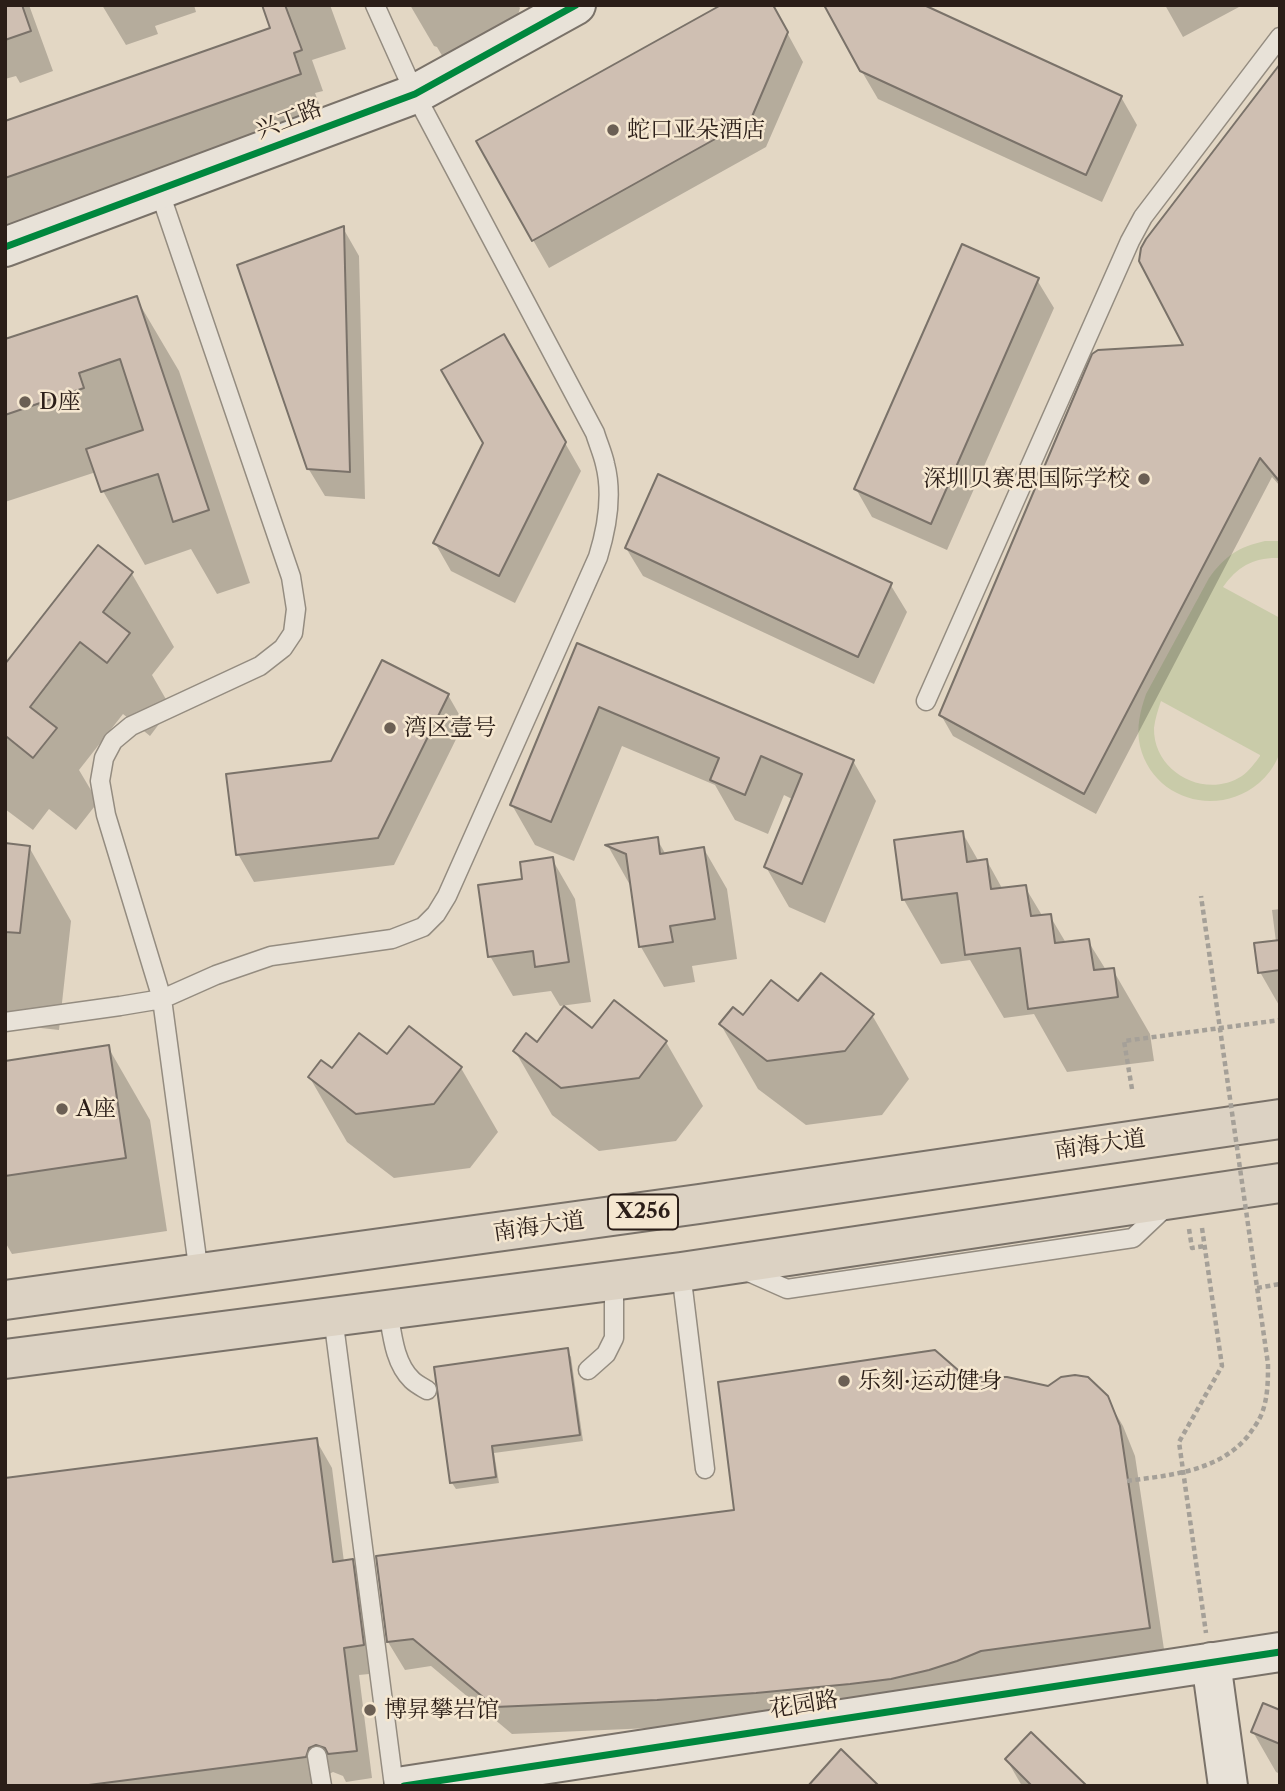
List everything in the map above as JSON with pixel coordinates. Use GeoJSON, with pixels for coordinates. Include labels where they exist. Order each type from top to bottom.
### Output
{"type":"FeatureCollection","features":[{"type":"Feature","properties":{"kind":"main road","name":"南海大道"},"geometry":{"type":"LineString","coordinates":[[5,1300],[699,1204],[1280,1118]]}},
{"type":"Feature","properties":{"kind":"main road"},"geometry":{"type":"LineString","coordinates":[[5,1359],[681,1272],[1280,1183]]}},
{"type":"Feature","properties":{"kind":"street","name":"兴工路"},"geometry":{"type":"LineString","coordinates":[[5,247],[415,94],[576,5]]}},
{"type":"Feature","properties":{"kind":"street","name":"花园路"},"geometry":{"type":"LineString","coordinates":[[404,1786],[1280,1652]]}},
{"type":"Feature","properties":{"kind":"street"},"geometry":{"type":"LineString","coordinates":[[1210,1662],[1228,1786]]}},
{"type":"Feature","properties":{"kind":"lane"},"geometry":{"type":"LineString","coordinates":[[5,1022],[162,999],[216,975],[271,956],[393,939],[423,927],[436,914],[447,896],[598,558],[605,533],[609,501],[606,466],[595,433],[415,94],[375,5]]}},
{"type":"Feature","properties":{"kind":"lane"},"geometry":{"type":"LineString","coordinates":[[926,701],[1130,241],[1143,217],[1280,37]]}},
{"type":"Feature","properties":{"kind":"lane"},"geometry":{"type":"LineString","coordinates":[[159,190],[291,577],[296,609],[293,633],[283,648],[260,666],[131,726],[113,741],[104,758],[100,781],[106,815],[162,999],[199,1274]]}},
{"type":"Feature","properties":{"kind":"lane"},"geometry":{"type":"LineString","coordinates":[[681,1272],[705,1469]]}},
{"type":"Feature","properties":{"kind":"lane"},"geometry":{"type":"LineString","coordinates":[[588,1370],[606,1354],[614,1338],[614,1281]]}},
{"type":"Feature","properties":{"kind":"lane"},"geometry":{"type":"LineString","coordinates":[[388,1310],[400,1364],[411,1380],[427,1390]]}},
{"type":"Feature","properties":{"kind":"lane"},"geometry":{"type":"LineString","coordinates":[[332,1317],[394,1786]]}},
{"type":"Feature","properties":{"kind":"lane"},"geometry":{"type":"LineString","coordinates":[[317,1756],[322,1786]]}},
{"type":"Feature","properties":{"kind":"path"},"geometry":{"type":"LineString","coordinates":[[1127,1481],[1171,1475],[1222,1459],[1240,1446],[1253,1430],[1262,1413],[1268,1391],[1268,1364],[1201,896]]}},
{"type":"Feature","properties":{"kind":"path"},"geometry":{"type":"LineString","coordinates":[[1132,1089],[1124,1041],[1280,1020]]}},
{"type":"Feature","properties":{"kind":"path"},"geometry":{"type":"LineString","coordinates":[[1202,1228],[1222,1366],[1179,1442],[1210,1662]]}},
{"type":"Feature","properties":{"kind":"path"},"geometry":{"type":"LineString","coordinates":[[1192,1248],[1205,1246]]}},
{"type":"Feature","properties":{"kind":"path"},"geometry":{"type":"LineString","coordinates":[[1257,1288],[1280,1284]]}},
{"type":"Feature","properties":{"kind":"green space"},"geometry":{"type":"Polygon","coordinates":[[[1280,541],[1280,558],[1262,559],[1247,564],[1223,587],[1280,618],[1279,753],[1265,777],[1243,794],[1225,800],[1189,798],[1173,791],[1158,779],[1147,765],[1139,739],[1142,707],[1146,694],[1209,578],[1233,554],[1255,543],[1280,541]],[[1161,701],[1154,728],[1156,744],[1162,757],[1184,778],[1213,785],[1228,783],[1245,774],[1260,755],[1161,701]]]}},
{"type":"Feature","properties":{"kind":"building"},"geometry":{"type":"Polygon","coordinates":[[[5,5],[22,5],[31,31],[5,40],[5,5]]]}},
{"type":"Feature","properties":{"kind":"building"},"geometry":{"type":"Polygon","coordinates":[[[262,5],[285,5],[302,50],[294,53],[301,74],[5,178],[5,121],[270,28],[262,5]]]}},
{"type":"Feature","properties":{"kind":"building","name":"蛇口亚朵酒店"},"geometry":{"type":"Polygon","coordinates":[[[721,5],[773,5],[788,32],[751,119],[532,241],[476,141],[721,5]]]}},
{"type":"Feature","properties":{"kind":"building"},"geometry":{"type":"Polygon","coordinates":[[[824,5],[924,5],[1122,96],[1086,175],[860,71],[824,5]]]}},
{"type":"Feature","properties":{"kind":"building"},"geometry":{"type":"Polygon","coordinates":[[[1280,64],[1280,482],[1260,458],[1084,794],[939,715],[1092,354],[1098,350],[1183,345],[1139,261],[1141,248],[1280,64]]]}},
{"type":"Feature","properties":{"kind":"building"},"geometry":{"type":"Polygon","coordinates":[[[344,226],[350,472],[307,469],[237,265],[344,226]]]}},
{"type":"Feature","properties":{"kind":"building"},"geometry":{"type":"Polygon","coordinates":[[[962,244],[1039,278],[931,524],[854,489],[962,244]]]}},
{"type":"Feature","properties":{"kind":"building","name":"D座"},"geometry":{"type":"Polygon","coordinates":[[[137,296],[209,510],[173,522],[158,474],[101,492],[86,449],[143,430],[120,359],[79,373],[84,388],[5,415],[5,339],[137,296]]]}},
{"type":"Feature","properties":{"kind":"building"},"geometry":{"type":"Polygon","coordinates":[[[504,334],[566,442],[499,576],[433,543],[483,443],[441,370],[504,334]]]}},
{"type":"Feature","properties":{"kind":"building"},"geometry":{"type":"Polygon","coordinates":[[[658,474],[892,583],[858,657],[625,548],[658,474]]]}},
{"type":"Feature","properties":{"kind":"building"},"geometry":{"type":"Polygon","coordinates":[[[98,545],[133,572],[103,612],[130,633],[107,663],[80,642],[30,707],[57,728],[33,758],[7,737],[5,739],[5,664],[98,545]]]}},
{"type":"Feature","properties":{"kind":"building"},"geometry":{"type":"Polygon","coordinates":[[[577,643],[854,760],[802,884],[764,867],[802,774],[761,756],[745,795],[710,780],[719,758],[599,707],[551,822],[510,805],[577,643]]]}},
{"type":"Feature","properties":{"kind":"building","name":"湾区壹号"},"geometry":{"type":"Polygon","coordinates":[[[382,660],[449,694],[378,838],[236,855],[226,774],[331,761],[382,660]]]}},
{"type":"Feature","properties":{"kind":"building"},"geometry":{"type":"Polygon","coordinates":[[[963,831],[967,862],[987,859],[991,889],[1026,885],[1031,916],[1051,914],[1055,943],[1089,939],[1094,970],[1114,968],[1118,997],[1028,1009],[1020,948],[965,955],[957,893],[902,900],[894,840],[963,831]]]}},
{"type":"Feature","properties":{"kind":"building"},"geometry":{"type":"Polygon","coordinates":[[[658,837],[660,854],[704,847],[715,919],[670,926],[673,942],[639,947],[626,854],[605,845],[658,837]]]}},
{"type":"Feature","properties":{"kind":"building"},"geometry":{"type":"Polygon","coordinates":[[[5,843],[30,846],[20,933],[5,932],[5,843]]]}},
{"type":"Feature","properties":{"kind":"building"},"geometry":{"type":"Polygon","coordinates":[[[553,857],[569,962],[535,967],[533,951],[488,957],[478,885],[522,879],[520,862],[553,857]]]}},
{"type":"Feature","properties":{"kind":"building"},"geometry":{"type":"Polygon","coordinates":[[[1280,940],[1280,970],[1258,973],[1254,943],[1280,940]]]}},
{"type":"Feature","properties":{"kind":"building"},"geometry":{"type":"Polygon","coordinates":[[[821,973],[874,1014],[845,1051],[767,1061],[719,1024],[733,1007],[743,1015],[771,980],[798,1001],[821,973]]]}},
{"type":"Feature","properties":{"kind":"building"},"geometry":{"type":"Polygon","coordinates":[[[614,1000],[667,1041],[639,1078],[561,1088],[513,1051],[526,1033],[537,1042],[564,1006],[592,1028],[614,1000]]]}},
{"type":"Feature","properties":{"kind":"building"},"geometry":{"type":"Polygon","coordinates":[[[409,1026],[462,1067],[434,1104],[356,1114],[308,1077],[321,1060],[332,1068],[359,1033],[387,1054],[409,1026]]]}},
{"type":"Feature","properties":{"kind":"building","name":"A座"},"geometry":{"type":"Polygon","coordinates":[[[109,1045],[126,1158],[5,1176],[5,1061],[109,1045]]]}},
{"type":"Feature","properties":{"kind":"building"},"geometry":{"type":"Polygon","coordinates":[[[568,1348],[580,1435],[492,1446],[496,1477],[450,1483],[434,1367],[568,1348]]]}},
{"type":"Feature","properties":{"kind":"building"},"geometry":{"type":"Polygon","coordinates":[[[935,1350],[966,1377],[1007,1377],[1048,1386],[1061,1377],[1075,1375],[1088,1377],[1108,1396],[1120,1426],[1150,1628],[981,1651],[929,1670],[891,1679],[850,1684],[657,1700],[495,1707],[413,1639],[387,1642],[376,1556],[734,1510],[718,1382],[935,1350]]]}},
{"type":"Feature","properties":{"kind":"building"},"geometry":{"type":"Polygon","coordinates":[[[317,1438],[333,1562],[353,1559],[364,1645],[344,1648],[357,1751],[328,1754],[325,1748],[316,1745],[309,1748],[306,1757],[81,1786],[5,1786],[5,1478],[317,1438]]]}},
{"type":"Feature","properties":{"kind":"building"},"geometry":{"type":"Polygon","coordinates":[[[1263,1703],[1280,1710],[1280,1744],[1251,1732],[1263,1703]]]}},
{"type":"Feature","properties":{"kind":"building"},"geometry":{"type":"Polygon","coordinates":[[[1031,1732],[1087,1786],[1032,1786],[1005,1759],[1031,1732]]]}},
{"type":"Feature","properties":{"kind":"building"},"geometry":{"type":"Polygon","coordinates":[[[841,1749],[879,1786],[808,1786],[841,1749]]]}},
{"type":"Feature","properties":{"kind":"cycle path"},"geometry":{"type":"LineString","coordinates":[[5,247],[415,94],[576,5]]}},
{"type":"Feature","properties":{"kind":"cycle path"},"geometry":{"type":"LineString","coordinates":[[404,1786],[1280,1652]]}},
{"type":"Feature","properties":{"kind":"place","name":"蛇口亚朵酒店"},"geometry":{"type":"Point","coordinates":[613,130]}},
{"type":"Feature","properties":{"kind":"place","name":"D座"},"geometry":{"type":"Point","coordinates":[25,402]}},
{"type":"Feature","properties":{"kind":"place","name":"深圳贝赛思国际学校"},"geometry":{"type":"Point","coordinates":[1144,479]}},
{"type":"Feature","properties":{"kind":"place","name":"湾区壹号"},"geometry":{"type":"Point","coordinates":[390,728]}},
{"type":"Feature","properties":{"kind":"place","name":"A座"},"geometry":{"type":"Point","coordinates":[62,1109]}},
{"type":"Feature","properties":{"kind":"place","name":"乐刻·运动健身"},"geometry":{"type":"Point","coordinates":[844,1381]}},
{"type":"Feature","properties":{"kind":"place","name":"博昇攀岩馆"},"geometry":{"type":"Point","coordinates":[370,1710]}}]}
